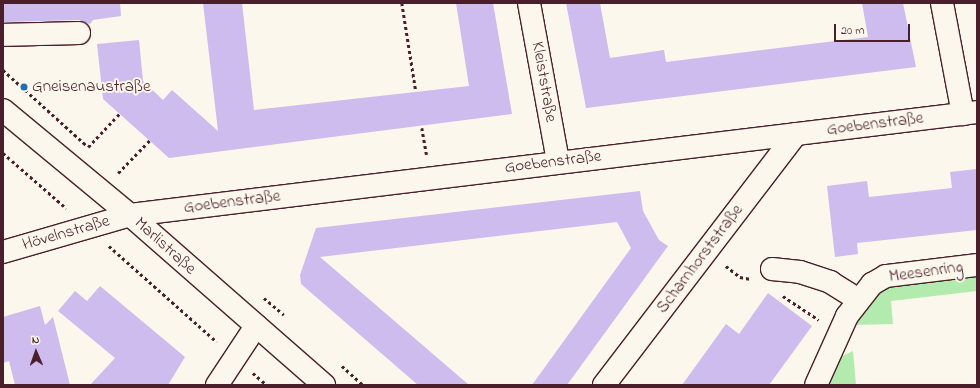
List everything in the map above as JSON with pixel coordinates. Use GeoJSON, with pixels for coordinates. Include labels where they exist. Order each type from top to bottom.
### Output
{"type":"FeatureCollection","features":[{"type":"Feature","properties":{"kind":"street","name":"Kleiststraße"},"geometry":{"type":"LineString","coordinates":[[529,3],[558,161]]}},
{"type":"Feature","properties":{"kind":"street"},"geometry":{"type":"LineString","coordinates":[[942,3],[970,113]]}},
{"type":"Feature","properties":{"kind":"street"},"geometry":{"type":"LineString","coordinates":[[3,36],[79,33]]}},
{"type":"Feature","properties":{"kind":"street","name":"Marlistraße"},"geometry":{"type":"LineString","coordinates":[[3,110],[130,215],[324,385]]}},
{"type":"Feature","properties":{"kind":"street","name":"Goebenstraße"},"geometry":{"type":"LineString","coordinates":[[130,215],[558,161],[970,113]]}},
{"type":"Feature","properties":{"kind":"street","name":"Scharnhorststraße"},"geometry":{"type":"LineString","coordinates":[[604,385],[796,134]]}},
{"type":"Feature","properties":{"kind":"street","name":"Hövelnstraße"},"geometry":{"type":"LineString","coordinates":[[3,252],[130,215]]}},
{"type":"Feature","properties":{"kind":"street","name":"Meesenring"},"geometry":{"type":"LineString","coordinates":[[816,385],[838,335],[859,300],[872,284],[886,276],[977,265]]}},
{"type":"Feature","properties":{"kind":"street"},"geometry":{"type":"LineString","coordinates":[[772,269],[800,272],[830,282],[859,300]]}},
{"type":"Feature","properties":{"kind":"street"},"geometry":{"type":"LineString","coordinates":[[217,385],[256,326]]}},
{"type":"Feature","properties":{"kind":"path"},"geometry":{"type":"LineString","coordinates":[[402,3],[416,91]]}},
{"type":"Feature","properties":{"kind":"path"},"geometry":{"type":"LineString","coordinates":[[3,70],[94,152]]}},
{"type":"Feature","properties":{"kind":"path"},"geometry":{"type":"LineString","coordinates":[[88,147],[120,113]]}},
{"type":"Feature","properties":{"kind":"path"},"geometry":{"type":"LineString","coordinates":[[422,128],[430,177]]}},
{"type":"Feature","properties":{"kind":"path"},"geometry":{"type":"LineString","coordinates":[[118,173],[150,140]]}},
{"type":"Feature","properties":{"kind":"path"},"geometry":{"type":"LineString","coordinates":[[3,153],[267,385]]}},
{"type":"Feature","properties":{"kind":"path"},"geometry":{"type":"LineString","coordinates":[[112,168],[123,178]]}},
{"type":"Feature","properties":{"kind":"green space"},"geometry":{"type":"Polygon","coordinates":[[[977,274],[977,291],[891,301],[893,324],[856,325],[877,292],[889,284],[977,274]]]}},
{"type":"Feature","properties":{"kind":"green space"},"geometry":{"type":"Polygon","coordinates":[[[853,351],[856,385],[826,385],[840,357],[853,351]]]}},
{"type":"Feature","properties":{"kind":"building"},"geometry":{"type":"Polygon","coordinates":[[[3,3],[120,3],[121,16],[93,20],[90,24],[79,20],[3,22],[3,3]]]}},
{"type":"Feature","properties":{"kind":"building"},"geometry":{"type":"Polygon","coordinates":[[[203,3],[242,3],[254,110],[469,86],[456,3],[493,3],[512,114],[169,158],[103,99],[97,44],[139,40],[143,81],[163,100],[172,90],[218,131],[203,3]]]}},
{"type":"Feature","properties":{"kind":"building"},"geometry":{"type":"Polygon","coordinates":[[[566,3],[600,3],[610,58],[664,50],[666,62],[868,37],[862,3],[903,3],[916,67],[586,108],[566,3]]]}},
{"type":"Feature","properties":{"kind":"building"},"geometry":{"type":"Polygon","coordinates":[[[977,169],[977,230],[857,243],[858,254],[835,257],[827,186],[867,181],[869,197],[952,188],[950,172],[977,169]]]}},
{"type":"Feature","properties":{"kind":"building"},"geometry":{"type":"Polygon","coordinates":[[[640,191],[643,211],[659,240],[668,246],[567,385],[532,385],[631,248],[617,222],[320,257],[469,385],[418,385],[301,284],[300,275],[316,228],[640,191]]]}},
{"type":"Feature","properties":{"kind":"building"},"geometry":{"type":"Polygon","coordinates":[[[100,286],[185,357],[168,385],[90,385],[115,358],[58,311],[75,291],[87,301],[100,286]]]}},
{"type":"Feature","properties":{"kind":"building"},"geometry":{"type":"Polygon","coordinates":[[[768,293],[812,326],[769,385],[682,385],[726,324],[739,334],[768,293]]]}},
{"type":"Feature","properties":{"kind":"building"},"geometry":{"type":"Polygon","coordinates":[[[40,306],[45,325],[53,317],[70,385],[15,385],[9,361],[3,363],[3,317],[40,306]]]}},
{"type":"Feature","properties":{"kind":"place","name":"Gneisenaustraße"},"geometry":{"type":"Point","coordinates":[24,87]}}]}
